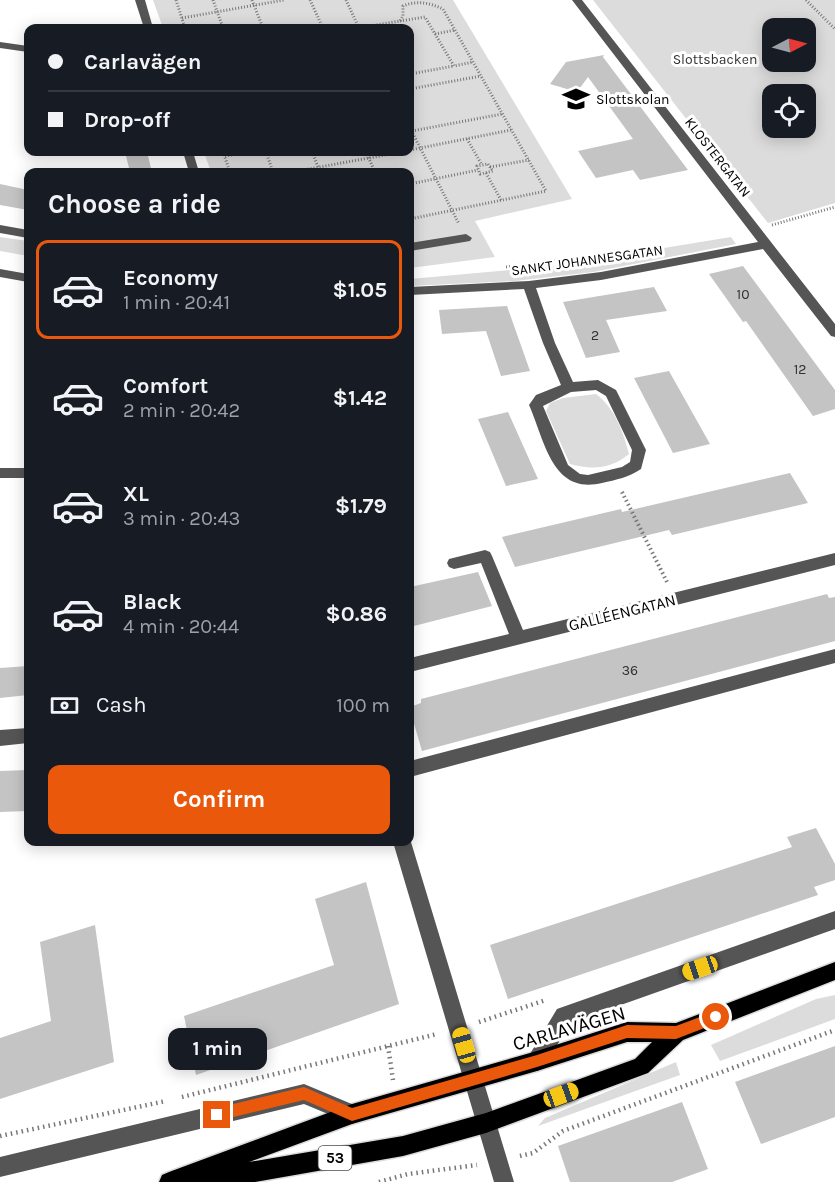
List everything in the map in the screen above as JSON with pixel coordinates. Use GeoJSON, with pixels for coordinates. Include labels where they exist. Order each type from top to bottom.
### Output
{"type":"FeatureCollection","features":[{"type":"Feature","properties":{"kind":"main road","name":"CARLAVÄGEN"},"geometry":{"type":"LineString","coordinates":[[169,1182],[352,1114],[537,1061],[627,1032],[676,1032],[835,971]]}},
{"type":"Feature","properties":{"kind":"main road","name":"CARLAVÄGEN"},"geometry":{"type":"LineString","coordinates":[[182,1182],[403,1146],[486,1123],[641,1066],[676,1032]]}},
{"type":"Feature","properties":{"kind":"street"},"geometry":{"type":"LineString","coordinates":[[140,0],[148,24]]}},
{"type":"Feature","properties":{"kind":"street","name":"KLOSTERGATAN"},"geometry":{"type":"LineString","coordinates":[[577,0],[835,333]]}},
{"type":"Feature","properties":{"kind":"street"},"geometry":{"type":"LineString","coordinates":[[0,45],[24,48]]}},
{"type":"Feature","properties":{"kind":"street"},"geometry":{"type":"LineString","coordinates":[[0,229],[24,233]]}},
{"type":"Feature","properties":{"kind":"street"},"geometry":{"type":"LineString","coordinates":[[414,247],[466,238]]}},
{"type":"Feature","properties":{"kind":"street","name":"SANKT JOHANNESGATAN"},"geometry":{"type":"LineString","coordinates":[[414,291],[529,285],[601,276],[767,244]]}},
{"type":"Feature","properties":{"kind":"street"},"geometry":{"type":"LineString","coordinates":[[0,273],[24,277]]}},
{"type":"Feature","properties":{"kind":"street"},"geometry":{"type":"LineString","coordinates":[[529,285],[549,343],[569,387]]}},
{"type":"Feature","properties":{"kind":"street"},"geometry":{"type":"LineString","coordinates":[[598,385],[611,393],[639,450],[636,465],[626,472],[588,481],[576,479],[563,468],[536,405],[541,399],[569,387],[598,385]]}},
{"type":"Feature","properties":{"kind":"street"},"geometry":{"type":"LineString","coordinates":[[0,473],[24,473]]}},
{"type":"Feature","properties":{"kind":"street"},"geometry":{"type":"LineString","coordinates":[[454,563],[485,556],[518,638]]}},
{"type":"Feature","properties":{"kind":"street","name":"GALLÉENGATAN"},"geometry":{"type":"LineString","coordinates":[[414,664],[835,559]]}},
{"type":"Feature","properties":{"kind":"street"},"geometry":{"type":"LineString","coordinates":[[414,768],[835,656]]}},
{"type":"Feature","properties":{"kind":"street"},"geometry":{"type":"LineString","coordinates":[[0,738],[24,736]]}},
{"type":"Feature","properties":{"kind":"street"},"geometry":{"type":"LineString","coordinates":[[403,846],[504,1182]]}},
{"type":"Feature","properties":{"kind":"street"},"geometry":{"type":"LineString","coordinates":[[537,1061],[564,1016],[835,920]]}},
{"type":"Feature","properties":{"kind":"street"},"geometry":{"type":"LineString","coordinates":[[0,1167],[304,1094],[352,1114]]}},
{"type":"Feature","properties":{"kind":"path"},"geometry":{"type":"LineString","coordinates":[[176,0],[184,24]]}},
{"type":"Feature","properties":{"kind":"path"},"geometry":{"type":"LineString","coordinates":[[213,0],[222,24]]}},
{"type":"Feature","properties":{"kind":"path"},"geometry":{"type":"LineString","coordinates":[[252,0],[262,24]]}},
{"type":"Feature","properties":{"kind":"path"},"geometry":{"type":"LineString","coordinates":[[182,18],[284,0]]}},
{"type":"Feature","properties":{"kind":"path"},"geometry":{"type":"LineString","coordinates":[[310,0],[321,24]]}},
{"type":"Feature","properties":{"kind":"path"},"geometry":{"type":"LineString","coordinates":[[346,0],[357,24]]}},
{"type":"Feature","properties":{"kind":"path"},"geometry":{"type":"LineString","coordinates":[[806,0],[835,29]]}},
{"type":"Feature","properties":{"kind":"path"},"geometry":{"type":"LineString","coordinates":[[400,21],[403,16],[403,6],[408,3],[434,4],[443,9],[546,191],[414,218]]}},
{"type":"Feature","properties":{"kind":"path"},"geometry":{"type":"LineString","coordinates":[[382,24],[425,17],[454,66]]}},
{"type":"Feature","properties":{"kind":"path"},"geometry":{"type":"LineString","coordinates":[[435,34],[455,30]]}},
{"type":"Feature","properties":{"kind":"path"},"geometry":{"type":"LineString","coordinates":[[414,73],[473,62]]}},
{"type":"Feature","properties":{"kind":"path"},"geometry":{"type":"LineString","coordinates":[[414,88],[481,76]]}},
{"type":"Feature","properties":{"kind":"path"},"geometry":{"type":"LineString","coordinates":[[414,129],[502,114]]}},
{"type":"Feature","properties":{"kind":"path"},"geometry":{"type":"LineString","coordinates":[[414,149],[511,130]]}},
{"type":"Feature","properties":{"kind":"path"},"geometry":{"type":"LineString","coordinates":[[414,137],[466,238]]}},
{"type":"Feature","properties":{"kind":"path"},"geometry":{"type":"LineString","coordinates":[[467,139],[482,165]]}},
{"type":"Feature","properties":{"kind":"path"},"geometry":{"type":"LineString","coordinates":[[225,156],[229,168]]}},
{"type":"Feature","properties":{"kind":"path"},"geometry":{"type":"LineString","coordinates":[[314,156],[318,168],[380,156]]}},
{"type":"Feature","properties":{"kind":"path"},"geometry":{"type":"LineString","coordinates":[[369,158],[373,168]]}},
{"type":"Feature","properties":{"kind":"path"},"geometry":{"type":"LineString","coordinates":[[490,167],[529,160]]}},
{"type":"Feature","properties":{"kind":"path"},"geometry":{"type":"LineString","coordinates":[[488,164],[493,171],[480,174],[478,170],[477,166],[488,164]]}},
{"type":"Feature","properties":{"kind":"path"},"geometry":{"type":"LineString","coordinates":[[414,182],[478,170]]}},
{"type":"Feature","properties":{"kind":"path"},"geometry":{"type":"LineString","coordinates":[[486,172],[501,200]]}},
{"type":"Feature","properties":{"kind":"path"},"geometry":{"type":"LineString","coordinates":[[757,231],[835,207]]}},
{"type":"Feature","properties":{"kind":"path"},"geometry":{"type":"LineString","coordinates":[[503,267],[636,250]]}},
{"type":"Feature","properties":{"kind":"path"},"geometry":{"type":"LineString","coordinates":[[614,475],[675,599]]}},
{"type":"Feature","properties":{"kind":"path"},"geometry":{"type":"LineString","coordinates":[[379,1182],[408,1174],[533,1154],[562,1131],[835,1030]]}},
{"type":"Feature","properties":{"kind":"path"},"geometry":{"type":"LineString","coordinates":[[180,1098],[440,1033]]}},
{"type":"Feature","properties":{"kind":"path"},"geometry":{"type":"LineString","coordinates":[[388,1046],[396,1101]]}},
{"type":"Feature","properties":{"kind":"path"},"geometry":{"type":"LineString","coordinates":[[0,1136],[168,1101]]}},
{"type":"Feature","properties":{"kind":"green space"},"geometry":{"type":"Polygon","coordinates":[[[153,0],[453,0],[572,199],[475,221],[495,257],[414,267],[414,168],[210,168],[205,156],[414,156],[414,24],[162,24],[153,0]]]}},
{"type":"Feature","properties":{"kind":"green space","name":"Slottsbacken"},"geometry":{"type":"Polygon","coordinates":[[[593,0],[835,0],[835,203],[768,223],[593,0]]]}},
{"type":"Feature","properties":{"kind":"green space"},"geometry":{"type":"Polygon","coordinates":[[[0,237],[24,240],[24,255],[0,251],[0,237]]]}},
{"type":"Feature","properties":{"kind":"green space"},"geometry":{"type":"Polygon","coordinates":[[[731,237],[736,244],[593,272],[515,281],[414,286],[414,279],[554,266],[731,237]]]}},
{"type":"Feature","properties":{"kind":"green space"},"geometry":{"type":"Polygon","coordinates":[[[596,394],[613,413],[629,454],[615,463],[601,467],[570,464],[546,411],[550,403],[563,398],[596,394]]]}},
{"type":"Feature","properties":{"kind":"green space"},"geometry":{"type":"Polygon","coordinates":[[[835,995],[835,1019],[720,1061],[711,1045],[816,999],[835,995]]]}},
{"type":"Feature","properties":{"kind":"green space"},"geometry":{"type":"Polygon","coordinates":[[[676,1062],[680,1075],[538,1126],[545,1118],[676,1062]]]}},
{"type":"Feature","properties":{"kind":"building"},"geometry":{"type":"Polygon","coordinates":[[[604,55],[603,57],[688,170],[640,180],[633,170],[596,178],[578,151],[633,139],[588,77],[577,92],[550,84],[566,62],[604,55]]]}},
{"type":"Feature","properties":{"kind":"building"},"geometry":{"type":"Polygon","coordinates":[[[126,156],[148,156],[151,168],[129,168],[126,156]]]}},
{"type":"Feature","properties":{"kind":"building"},"geometry":{"type":"Polygon","coordinates":[[[0,184],[24,189],[24,209],[0,205],[0,184]]]}},
{"type":"Feature","properties":{"kind":"building"},"geometry":{"type":"Polygon","coordinates":[[[743,266],[835,390],[835,409],[813,416],[746,321],[743,322],[709,274],[743,266]]]}},
{"type":"Feature","properties":{"kind":"building"},"geometry":{"type":"Polygon","coordinates":[[[654,287],[667,311],[606,320],[620,352],[586,358],[563,302],[654,287]]]}},
{"type":"Feature","properties":{"kind":"building"},"geometry":{"type":"Polygon","coordinates":[[[507,306],[530,371],[501,376],[486,331],[442,334],[439,310],[507,306]]]}},
{"type":"Feature","properties":{"kind":"building"},"geometry":{"type":"Polygon","coordinates":[[[669,371],[710,444],[673,453],[634,378],[669,371]]]}},
{"type":"Feature","properties":{"kind":"building"},"geometry":{"type":"Polygon","coordinates":[[[508,412],[538,479],[506,486],[478,419],[508,412]]]}},
{"type":"Feature","properties":{"kind":"building"},"geometry":{"type":"Polygon","coordinates":[[[790,473],[808,503],[672,535],[669,530],[515,567],[502,537],[621,509],[622,512],[790,473]]]}},
{"type":"Feature","properties":{"kind":"building"},"geometry":{"type":"Polygon","coordinates":[[[478,572],[492,606],[414,626],[414,586],[478,572]]]}},
{"type":"Feature","properties":{"kind":"building"},"geometry":{"type":"Polygon","coordinates":[[[827,594],[829,598],[835,597],[835,641],[422,751],[414,724],[414,706],[421,703],[421,699],[827,594]]]}},
{"type":"Feature","properties":{"kind":"building"},"geometry":{"type":"Polygon","coordinates":[[[24,666],[24,695],[0,698],[0,668],[24,666]]]}},
{"type":"Feature","properties":{"kind":"building"},"geometry":{"type":"Polygon","coordinates":[[[24,770],[24,811],[0,812],[0,771],[24,770]]]}},
{"type":"Feature","properties":{"kind":"building"},"geometry":{"type":"Polygon","coordinates":[[[816,828],[835,864],[835,880],[814,887],[818,895],[508,999],[490,945],[792,847],[787,837],[816,828]]]}},
{"type":"Feature","properties":{"kind":"building"},"geometry":{"type":"Polygon","coordinates":[[[366,882],[399,1004],[196,1075],[184,1016],[334,965],[315,899],[366,882]]]}},
{"type":"Feature","properties":{"kind":"building"},"geometry":{"type":"Polygon","coordinates":[[[95,925],[114,1062],[0,1099],[0,1038],[51,1021],[40,942],[95,925]]]}},
{"type":"Feature","properties":{"kind":"building"},"geometry":{"type":"Polygon","coordinates":[[[835,1046],[835,1117],[761,1144],[735,1082],[835,1046]]]}},
{"type":"Feature","properties":{"kind":"building"},"geometry":{"type":"Polygon","coordinates":[[[682,1102],[708,1169],[672,1182],[570,1182],[558,1146],[682,1102]]]}},
{"type":"Feature","properties":{"kind":"place","name":"Slottskolan"},"geometry":{"type":"Point","coordinates":[576,99]}},
{"type":"Feature","properties":{"kind":"route"},"geometry":{"type":"LineString","coordinates":[[217,1115],[304,1094],[352,1114],[537,1061],[627,1032],[676,1032],[716,1017]]}}]}
